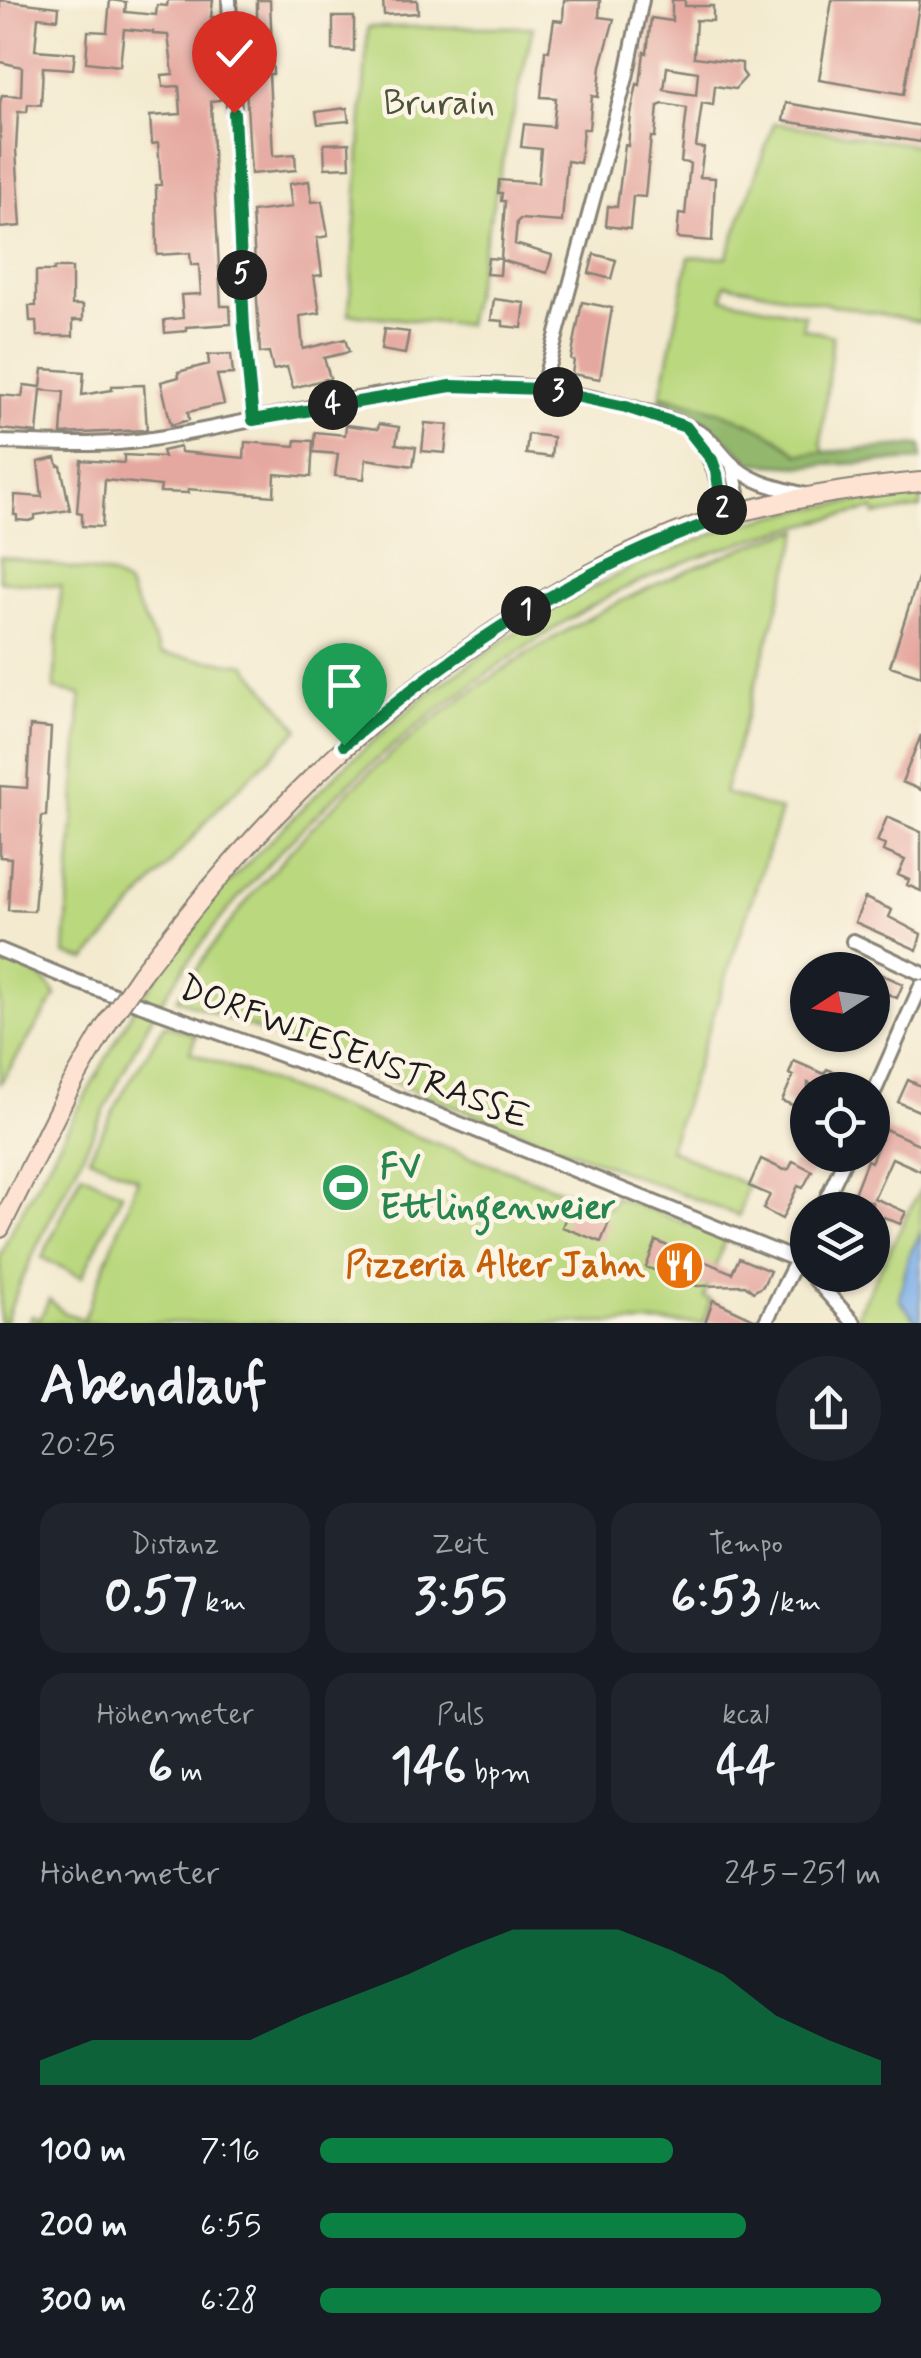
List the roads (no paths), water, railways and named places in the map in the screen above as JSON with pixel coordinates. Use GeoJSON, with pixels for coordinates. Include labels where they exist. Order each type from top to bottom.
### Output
{"type":"FeatureCollection","features":[{"type":"Feature","properties":{"kind":"main road"},"geometry":{"type":"LineString","coordinates":[[0,1228],[41,1143],[110,1019],[141,974],[232,860],[344,745],[462,652],[570,584],[659,542],[728,516],[811,496],[921,482]]}},
{"type":"Feature","properties":{"kind":"street"},"geometry":{"type":"LineString","coordinates":[[229,0],[244,329],[253,420]]}},
{"type":"Feature","properties":{"kind":"street"},"geometry":{"type":"LineString","coordinates":[[542,389],[622,95],[642,0]]}},
{"type":"Feature","properties":{"kind":"street"},"geometry":{"type":"LineString","coordinates":[[0,442],[143,440],[451,386],[542,389],[626,407],[686,427],[706,436],[732,464],[754,479],[811,496]]}},
{"type":"Feature","properties":{"kind":"street"},"geometry":{"type":"LineString","coordinates":[[686,427],[712,460],[728,516]]}},
{"type":"Feature","properties":{"kind":"street"},"geometry":{"type":"LineString","coordinates":[[728,516],[740,498],[732,464]]}},
{"type":"Feature","properties":{"kind":"street"},"geometry":{"type":"LineString","coordinates":[[853,941],[921,973]]}},
{"type":"Feature","properties":{"kind":"street","name":"DORFWIESENSTRASSE"},"geometry":{"type":"LineString","coordinates":[[0,950],[74,981],[359,1083],[790,1258]]}},
{"type":"Feature","properties":{"kind":"street"},"geometry":{"type":"LineString","coordinates":[[883,1072],[921,986]]}},
{"type":"Feature","properties":{"kind":"street"},"geometry":{"type":"LineString","coordinates":[[765,1323],[790,1272]]}},
{"type":"Feature","properties":{"kind":"street"},"geometry":{"type":"LineString","coordinates":[[826,1292],[854,1323]]}},
{"type":"Feature","properties":{"kind":"water"},"geometry":{"type":"Polygon","coordinates":[[[921,1232],[918,1323],[899,1299],[908,1258],[921,1232]]]}},
{"type":"Feature","properties":{"kind":"place","name":"FV Ettlingenweier"},"geometry":{"type":"Point","coordinates":[345,1188]}},
{"type":"Feature","properties":{"kind":"place","name":"Pizzeria Alter Jahn"},"geometry":{"type":"Point","coordinates":[680,1266]}},
{"type":"Feature","properties":{"kind":"park label","name":"Brurain"},"geometry":{"type":"Point","coordinates":[439,104]}}]}
